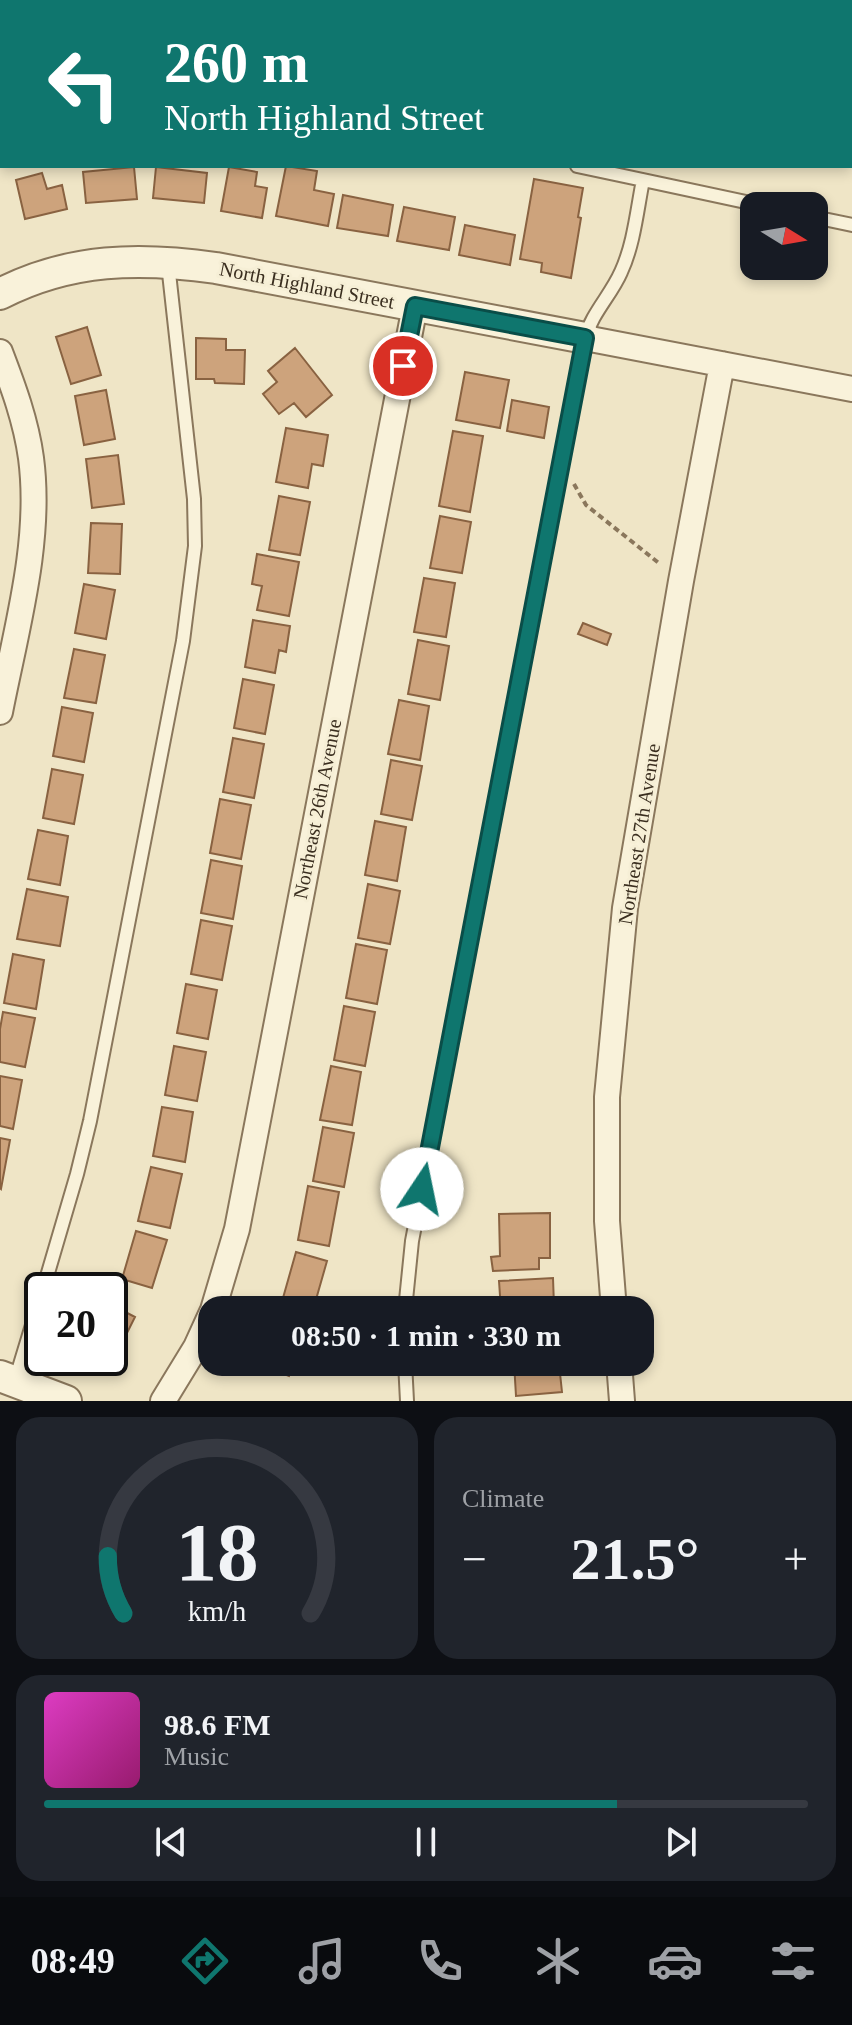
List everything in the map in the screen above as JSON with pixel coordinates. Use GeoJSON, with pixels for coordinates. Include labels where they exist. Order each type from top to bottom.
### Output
{"type":"FeatureCollection","features":[{"type":"Feature","properties":{"kind":"street","name":"North Highland Street"},"geometry":{"type":"LineString","coordinates":[[0,294],[53,271],[85,264],[168,261],[852,389]]}},
{"type":"Feature","properties":{"kind":"street","name":"Northeast 26th Avenue"},"geometry":{"type":"LineString","coordinates":[[217,1296],[237,1229],[415,306]]}},
{"type":"Feature","properties":{"kind":"street"},"geometry":{"type":"LineString","coordinates":[[0,352],[25,425],[33,494],[26,576],[0,712]]}},
{"type":"Feature","properties":{"kind":"street","name":"Northeast 27th Avenue"},"geometry":{"type":"LineString","coordinates":[[613,1296],[607,1221],[607,1097],[625,908],[722,364]]}},
{"type":"Feature","properties":{"kind":"street","name":"Northeast 26th Avenue"},"geometry":{"type":"LineString","coordinates":[[163,1401],[198,1342]]}},
{"type":"Feature","properties":{"kind":"street"},"geometry":{"type":"LineString","coordinates":[[620,1376],[622,1401]]}},
{"type":"Feature","properties":{"kind":"street"},"geometry":{"type":"LineString","coordinates":[[8,1378],[66,1401]]}},
{"type":"Feature","properties":{"kind":"lane"},"geometry":{"type":"LineString","coordinates":[[586,168],[740,201]]}},
{"type":"Feature","properties":{"kind":"lane"},"geometry":{"type":"LineString","coordinates":[[406,1296],[412,1241],[585,338],[594,314],[620,275],[628,255],[643,180]]}},
{"type":"Feature","properties":{"kind":"lane"},"geometry":{"type":"LineString","coordinates":[[828,220],[852,225]]}},
{"type":"Feature","properties":{"kind":"lane"},"geometry":{"type":"LineString","coordinates":[[48,1272],[90,1121],[183,641],[191,584],[195,546],[194,499],[168,261]]}},
{"type":"Feature","properties":{"kind":"lane"},"geometry":{"type":"LineString","coordinates":[[8,1378],[24,1337]]}},
{"type":"Feature","properties":{"kind":"lane"},"geometry":{"type":"LineString","coordinates":[[406,1376],[407,1401]]}},
{"type":"Feature","properties":{"kind":"path"},"geometry":{"type":"LineString","coordinates":[[562,464],[586,505],[681,581]]}},
{"type":"Feature","properties":{"kind":"building"},"geometry":{"type":"Polygon","coordinates":[[[134,168],[137,199],[86,203],[83,172],[134,168]]]}},
{"type":"Feature","properties":{"kind":"building"},"geometry":{"type":"Polygon","coordinates":[[[156,168],[207,173],[204,203],[153,198],[156,168]]]}},
{"type":"Feature","properties":{"kind":"building"},"geometry":{"type":"Polygon","coordinates":[[[229,168],[257,172],[255,186],[267,188],[262,218],[221,211],[229,168]]]}},
{"type":"Feature","properties":{"kind":"building"},"geometry":{"type":"Polygon","coordinates":[[[286,168],[317,171],[314,190],[334,194],[328,226],[276,216],[286,168]]]}},
{"type":"Feature","properties":{"kind":"building"},"geometry":{"type":"Polygon","coordinates":[[[42,173],[47,189],[62,185],[67,209],[25,219],[16,180],[42,173]]]}},
{"type":"Feature","properties":{"kind":"building"},"geometry":{"type":"Polygon","coordinates":[[[534,179],[583,188],[571,278],[541,272],[542,263],[520,259],[534,179]]]}},
{"type":"Feature","properties":{"kind":"building"},"geometry":{"type":"Polygon","coordinates":[[[343,195],[393,205],[388,236],[337,228],[343,195]]]}},
{"type":"Feature","properties":{"kind":"building"},"geometry":{"type":"Polygon","coordinates":[[[404,207],[455,217],[449,250],[397,241],[404,207]]]}},
{"type":"Feature","properties":{"kind":"building"},"geometry":{"type":"Polygon","coordinates":[[[465,225],[515,235],[510,265],[459,255],[465,225]]]}},
{"type":"Feature","properties":{"kind":"building"},"geometry":{"type":"Polygon","coordinates":[[[87,327],[101,375],[71,384],[56,337],[87,327]]]}},
{"type":"Feature","properties":{"kind":"building"},"geometry":{"type":"Polygon","coordinates":[[[196,338],[226,339],[226,350],[245,350],[244,384],[196,379],[196,338]]]}},
{"type":"Feature","properties":{"kind":"building"},"geometry":{"type":"Polygon","coordinates":[[[295,348],[332,395],[306,417],[294,403],[279,414],[263,394],[277,382],[268,371],[295,348]]]}},
{"type":"Feature","properties":{"kind":"building"},"geometry":{"type":"Polygon","coordinates":[[[465,372],[509,380],[500,428],[456,420],[465,372]]]}},
{"type":"Feature","properties":{"kind":"building"},"geometry":{"type":"Polygon","coordinates":[[[106,390],[115,439],[84,445],[75,396],[106,390]]]}},
{"type":"Feature","properties":{"kind":"building"},"geometry":{"type":"Polygon","coordinates":[[[512,400],[549,407],[544,438],[507,431],[512,400]]]}},
{"type":"Feature","properties":{"kind":"building"},"geometry":{"type":"Polygon","coordinates":[[[286,428],[328,435],[323,466],[312,464],[308,488],[276,482],[286,428]]]}},
{"type":"Feature","properties":{"kind":"building"},"geometry":{"type":"Polygon","coordinates":[[[453,431],[483,436],[470,512],[439,506],[453,431]]]}},
{"type":"Feature","properties":{"kind":"building"},"geometry":{"type":"Polygon","coordinates":[[[118,455],[124,504],[92,508],[86,459],[118,455]]]}},
{"type":"Feature","properties":{"kind":"building"},"geometry":{"type":"Polygon","coordinates":[[[279,496],[310,502],[300,555],[269,550],[279,496]]]}},
{"type":"Feature","properties":{"kind":"building"},"geometry":{"type":"Polygon","coordinates":[[[440,516],[471,522],[462,573],[430,568],[440,516]]]}},
{"type":"Feature","properties":{"kind":"building"},"geometry":{"type":"Polygon","coordinates":[[[91,523],[122,524],[120,574],[88,573],[91,523]]]}},
{"type":"Feature","properties":{"kind":"building"},"geometry":{"type":"Polygon","coordinates":[[[257,554],[299,562],[289,616],[257,610],[262,586],[252,584],[257,554]]]}},
{"type":"Feature","properties":{"kind":"building"},"geometry":{"type":"Polygon","coordinates":[[[424,578],[455,583],[446,637],[414,632],[424,578]]]}},
{"type":"Feature","properties":{"kind":"building"},"geometry":{"type":"Polygon","coordinates":[[[84,584],[115,590],[106,639],[75,633],[84,584]]]}},
{"type":"Feature","properties":{"kind":"building"},"geometry":{"type":"Polygon","coordinates":[[[253,620],[290,626],[286,652],[279,650],[275,673],[245,667],[253,620]]]}},
{"type":"Feature","properties":{"kind":"building"},"geometry":{"type":"Polygon","coordinates":[[[583,623],[611,634],[607,645],[578,634],[583,623]]]}},
{"type":"Feature","properties":{"kind":"building"},"geometry":{"type":"Polygon","coordinates":[[[418,640],[449,646],[440,700],[408,694],[418,640]]]}},
{"type":"Feature","properties":{"kind":"building"},"geometry":{"type":"Polygon","coordinates":[[[74,649],[105,655],[96,703],[64,698],[74,649]]]}},
{"type":"Feature","properties":{"kind":"building"},"geometry":{"type":"Polygon","coordinates":[[[243,679],[274,685],[265,734],[234,728],[243,679]]]}},
{"type":"Feature","properties":{"kind":"building"},"geometry":{"type":"Polygon","coordinates":[[[399,700],[429,706],[420,760],[388,754],[399,700]]]}},
{"type":"Feature","properties":{"kind":"building"},"geometry":{"type":"Polygon","coordinates":[[[62,707],[93,713],[84,762],[53,756],[62,707]]]}},
{"type":"Feature","properties":{"kind":"building"},"geometry":{"type":"Polygon","coordinates":[[[233,738],[264,744],[254,798],[223,792],[233,738]]]}},
{"type":"Feature","properties":{"kind":"building"},"geometry":{"type":"Polygon","coordinates":[[[391,760],[422,766],[412,820],[381,814],[391,760]]]}},
{"type":"Feature","properties":{"kind":"building"},"geometry":{"type":"Polygon","coordinates":[[[52,769],[83,775],[74,824],[43,818],[52,769]]]}},
{"type":"Feature","properties":{"kind":"building"},"geometry":{"type":"Polygon","coordinates":[[[220,799],[251,805],[241,859],[210,853],[220,799]]]}},
{"type":"Feature","properties":{"kind":"building"},"geometry":{"type":"Polygon","coordinates":[[[375,821],[406,827],[397,881],[365,875],[375,821]]]}},
{"type":"Feature","properties":{"kind":"building"},"geometry":{"type":"Polygon","coordinates":[[[38,830],[68,836],[60,885],[28,879],[38,830]]]}},
{"type":"Feature","properties":{"kind":"building"},"geometry":{"type":"Polygon","coordinates":[[[211,860],[242,866],[233,919],[201,913],[211,860]]]}},
{"type":"Feature","properties":{"kind":"building"},"geometry":{"type":"Polygon","coordinates":[[[368,884],[400,891],[390,944],[358,938],[368,884]]]}},
{"type":"Feature","properties":{"kind":"building"},"geometry":{"type":"Polygon","coordinates":[[[27,889],[68,897],[60,946],[17,939],[27,889]]]}},
{"type":"Feature","properties":{"kind":"building"},"geometry":{"type":"Polygon","coordinates":[[[201,920],[232,926],[222,980],[191,974],[201,920]]]}},
{"type":"Feature","properties":{"kind":"building"},"geometry":{"type":"Polygon","coordinates":[[[356,944],[387,950],[377,1004],[346,998],[356,944]]]}},
{"type":"Feature","properties":{"kind":"building"},"geometry":{"type":"Polygon","coordinates":[[[13,954],[44,960],[36,1009],[4,1003],[13,954]]]}},
{"type":"Feature","properties":{"kind":"building"},"geometry":{"type":"Polygon","coordinates":[[[186,984],[217,990],[208,1039],[177,1033],[186,984]]]}},
{"type":"Feature","properties":{"kind":"building"},"geometry":{"type":"Polygon","coordinates":[[[344,1006],[375,1012],[365,1066],[334,1060],[344,1006]]]}},
{"type":"Feature","properties":{"kind":"building"},"geometry":{"type":"Polygon","coordinates":[[[3,1012],[35,1018],[25,1067],[0,1062],[3,1012]]]}},
{"type":"Feature","properties":{"kind":"building"},"geometry":{"type":"Polygon","coordinates":[[[174,1046],[206,1052],[197,1101],[165,1095],[174,1046]]]}},
{"type":"Feature","properties":{"kind":"building"},"geometry":{"type":"Polygon","coordinates":[[[331,1066],[361,1072],[352,1125],[320,1120],[331,1066]]]}},
{"type":"Feature","properties":{"kind":"building"},"geometry":{"type":"Polygon","coordinates":[[[0,1076],[22,1080],[13,1129],[0,1126],[0,1076]]]}},
{"type":"Feature","properties":{"kind":"building"},"geometry":{"type":"Polygon","coordinates":[[[162,1107],[193,1112],[185,1162],[153,1156],[162,1107]]]}},
{"type":"Feature","properties":{"kind":"building"},"geometry":{"type":"Polygon","coordinates":[[[323,1127],[354,1133],[344,1187],[313,1181],[323,1127]]]}},
{"type":"Feature","properties":{"kind":"building"},"geometry":{"type":"Polygon","coordinates":[[[0,1138],[10,1140],[1,1189],[0,1188],[0,1138]]]}},
{"type":"Feature","properties":{"kind":"building"},"geometry":{"type":"Polygon","coordinates":[[[151,1167],[182,1174],[170,1228],[138,1221],[151,1167]]]}},
{"type":"Feature","properties":{"kind":"building"},"geometry":{"type":"Polygon","coordinates":[[[308,1186],[339,1192],[329,1246],[298,1240],[308,1186]]]}},
{"type":"Feature","properties":{"kind":"building"},"geometry":{"type":"Polygon","coordinates":[[[550,1213],[550,1258],[539,1258],[539,1269],[493,1271],[491,1257],[500,1256],[499,1214],[550,1213]]]}},
{"type":"Feature","properties":{"kind":"building"},"geometry":{"type":"Polygon","coordinates":[[[136,1231],[167,1240],[152,1288],[128,1281],[128,1272],[124,1272],[136,1231]]]}},
{"type":"Feature","properties":{"kind":"building"},"geometry":{"type":"Polygon","coordinates":[[[296,1252],[327,1261],[317,1296],[284,1296],[296,1252]]]}},
{"type":"Feature","properties":{"kind":"building"},"geometry":{"type":"Polygon","coordinates":[[[553,1278],[554,1296],[500,1296],[499,1281],[553,1278]]]}},
{"type":"Feature","properties":{"kind":"building"},"geometry":{"type":"Polygon","coordinates":[[[128,1313],[135,1317],[128,1331],[128,1313]]]}},
{"type":"Feature","properties":{"kind":"building"},"geometry":{"type":"Polygon","coordinates":[[[515,1376],[560,1376],[562,1392],[516,1396],[515,1376]]]}},
{"type":"Feature","properties":{"kind":"route"},"geometry":{"type":"LineString","coordinates":[[403,366],[415,306],[585,338],[422,1189]]}}]}
